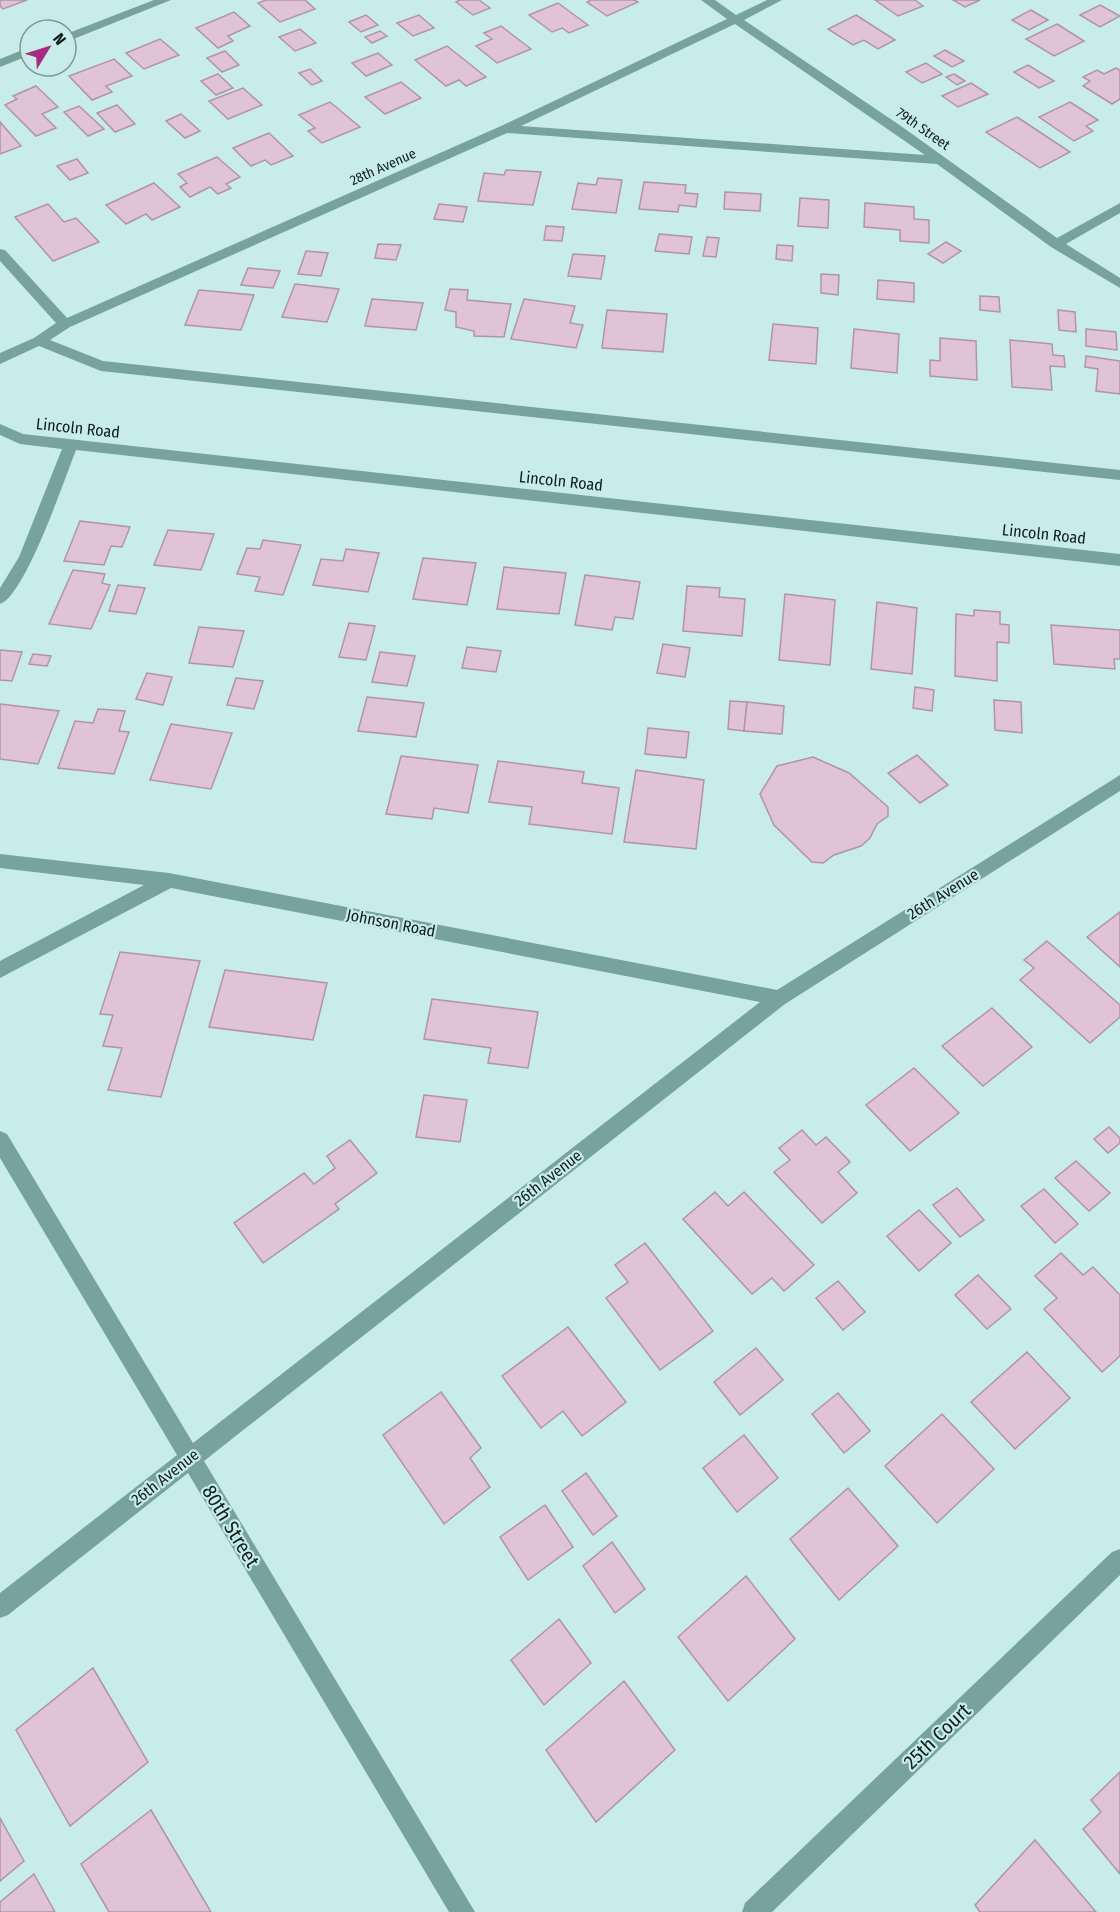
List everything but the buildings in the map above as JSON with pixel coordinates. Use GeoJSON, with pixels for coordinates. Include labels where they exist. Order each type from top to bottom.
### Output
{"type":"FeatureCollection","features":[{"type":"Feature","properties":{"kind":"street"},"geometry":{"type":"LineString","coordinates":[[78,33],[165,0]]}},
{"type":"Feature","properties":{"kind":"street","name":"79th Street"},"geometry":{"type":"LineString","coordinates":[[707,0],[940,160],[1056,244],[1120,285]]}},
{"type":"Feature","properties":{"kind":"street","name":"28th Avenue"},"geometry":{"type":"LineString","coordinates":[[0,359],[39,341],[65,324],[505,129],[776,0]]}},
{"type":"Feature","properties":{"kind":"street"},"geometry":{"type":"LineString","coordinates":[[0,63],[18,56]]}},
{"type":"Feature","properties":{"kind":"street"},"geometry":{"type":"LineString","coordinates":[[505,129],[940,160]]}},
{"type":"Feature","properties":{"kind":"street"},"geometry":{"type":"LineString","coordinates":[[1056,244],[1120,207]]}},
{"type":"Feature","properties":{"kind":"street"},"geometry":{"type":"LineString","coordinates":[[0,253],[65,324]]}},
{"type":"Feature","properties":{"kind":"street"},"geometry":{"type":"LineString","coordinates":[[39,341],[101,366],[1120,475]]}},
{"type":"Feature","properties":{"kind":"street","name":"Lincoln Road"},"geometry":{"type":"LineString","coordinates":[[0,429],[20,440],[1120,560]]}},
{"type":"Feature","properties":{"kind":"street"},"geometry":{"type":"LineString","coordinates":[[0,598],[26,557],[70,445]]}},
{"type":"Feature","properties":{"kind":"street","name":"26th Avenue"},"geometry":{"type":"LineString","coordinates":[[0,1607],[779,998],[1120,782]]}},
{"type":"Feature","properties":{"kind":"street","name":"Johnson Road"},"geometry":{"type":"LineString","coordinates":[[0,861],[169,880],[779,998]]}},
{"type":"Feature","properties":{"kind":"street"},"geometry":{"type":"LineString","coordinates":[[0,970],[169,880]]}},
{"type":"Feature","properties":{"kind":"street","name":"80th Street"},"geometry":{"type":"LineString","coordinates":[[0,1140],[463,1912]]}},
{"type":"Feature","properties":{"kind":"street","name":"25th Court"},"geometry":{"type":"LineString","coordinates":[[754,1912],[1120,1560]]}}]}
